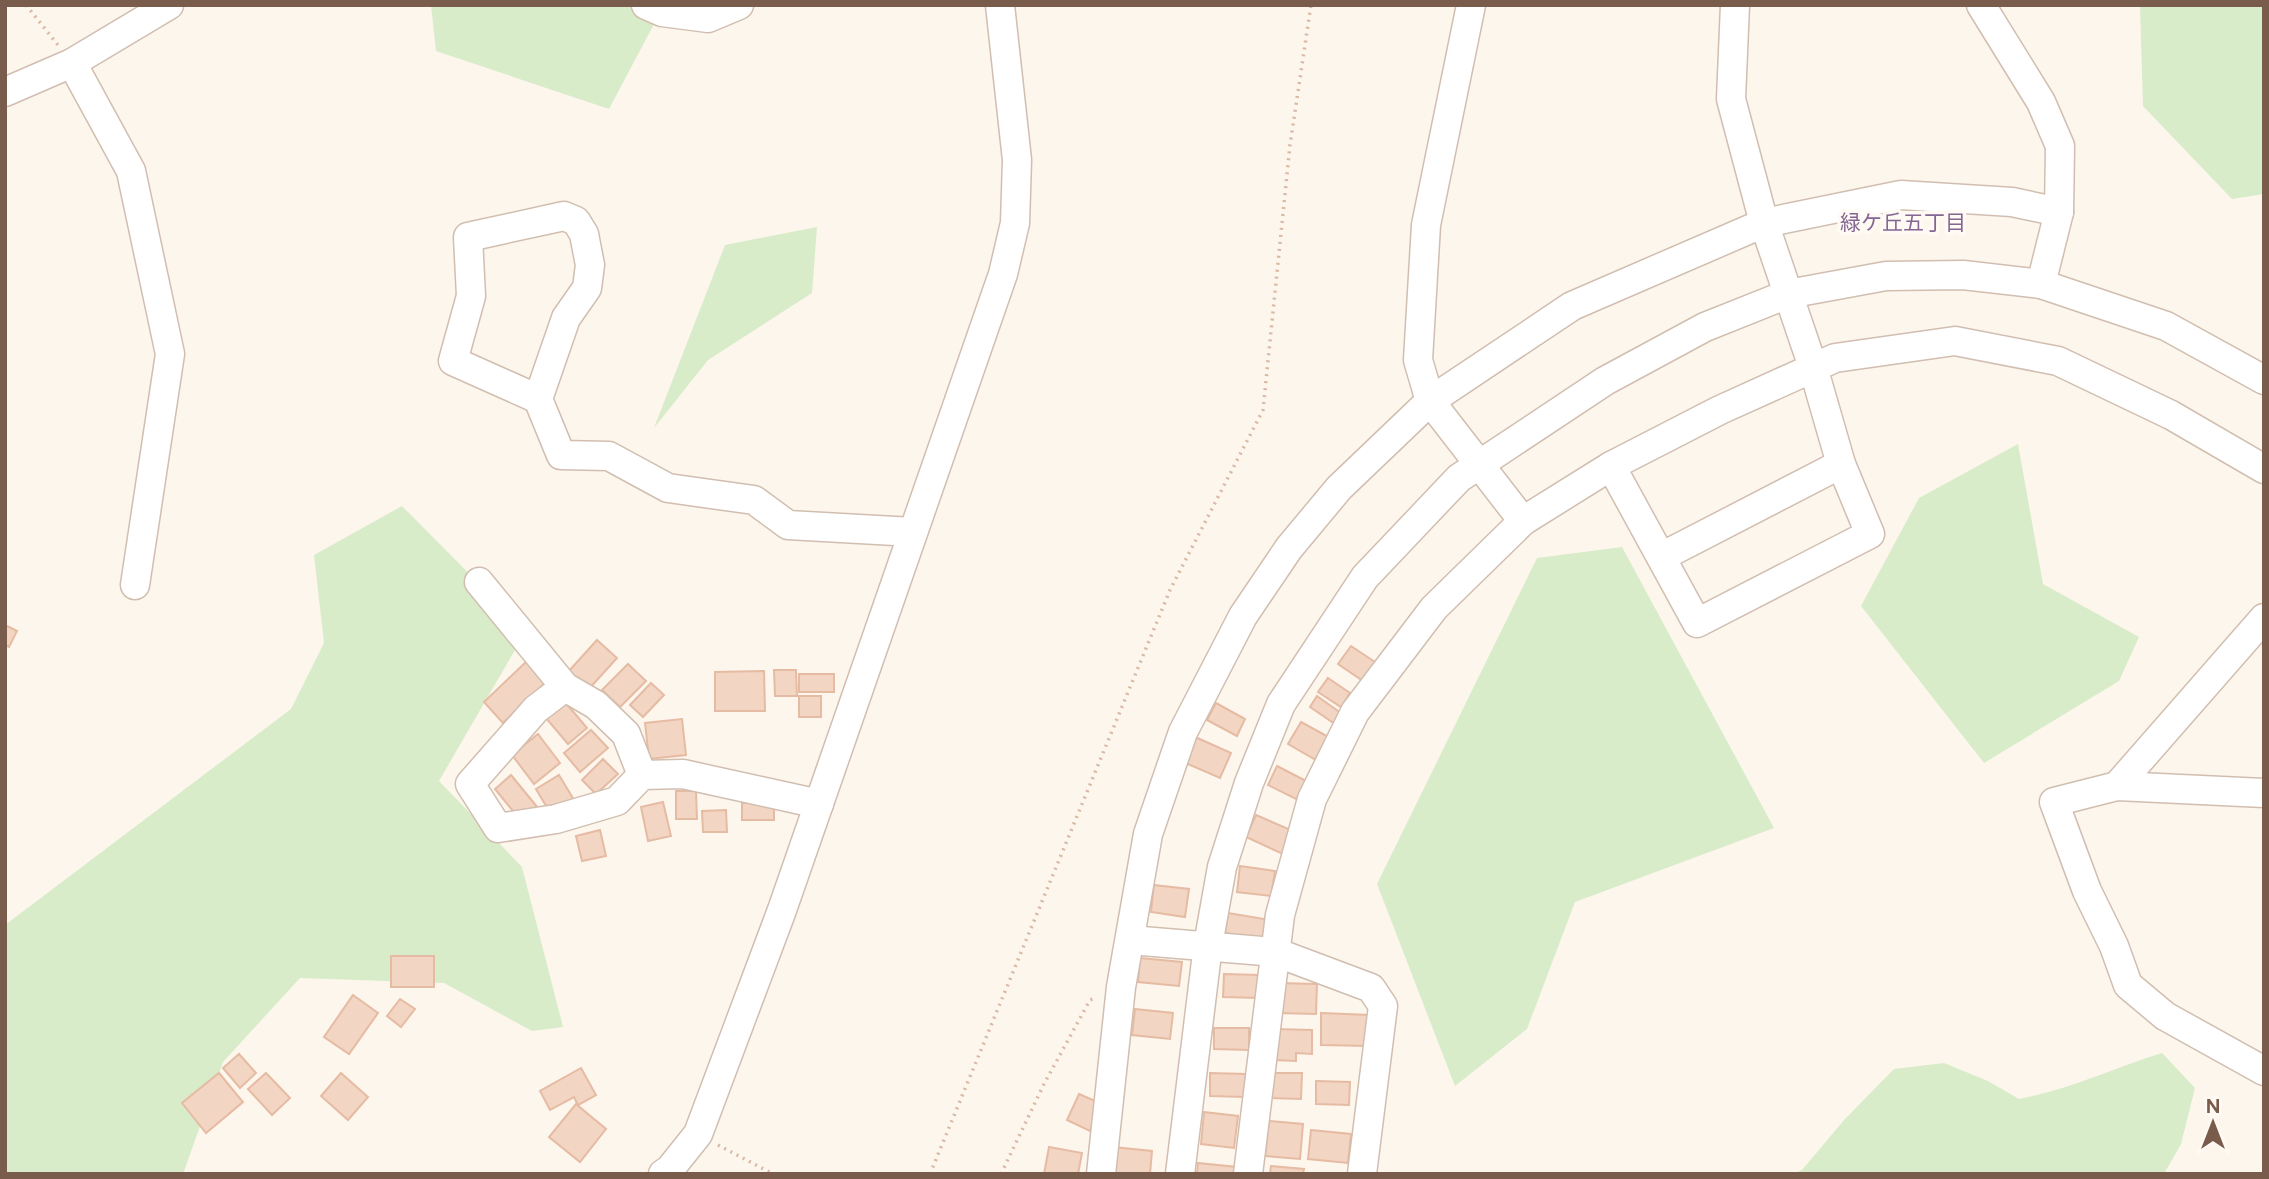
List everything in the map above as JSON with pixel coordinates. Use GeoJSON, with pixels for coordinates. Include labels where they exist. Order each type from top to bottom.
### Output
{"type":"FeatureCollection","features":[{"type":"Feature","properties":{"kind":"street"},"geometry":{"type":"LineString","coordinates":[[5,92],[72,63],[169,5]]}},
{"type":"Feature","properties":{"kind":"street"},"geometry":{"type":"LineString","coordinates":[[646,5],[662,12],[708,18],[739,5]]}},
{"type":"Feature","properties":{"kind":"street"},"geometry":{"type":"LineString","coordinates":[[663,1174],[698,1134],[782,910],[1003,274],[1015,223],[1017,160],[1000,5]]}},
{"type":"Feature","properties":{"kind":"street"},"geometry":{"type":"LineString","coordinates":[[1471,5],[1426,225],[1418,360],[1430,401],[1523,521]]}},
{"type":"Feature","properties":{"kind":"street"},"geometry":{"type":"LineString","coordinates":[[1611,466],[1698,623],[1870,534],[1841,464],[1813,367],[1764,223],[1731,99],[1735,5]]}},
{"type":"Feature","properties":{"kind":"street"},"geometry":{"type":"LineString","coordinates":[[1985,7],[2041,102],[2060,146],[2059,212],[2041,284]]}},
{"type":"Feature","properties":{"kind":"street"},"geometry":{"type":"LineString","coordinates":[[72,63],[131,171],[170,354],[135,585]]}},
{"type":"Feature","properties":{"kind":"street"},"geometry":{"type":"LineString","coordinates":[[1101,1174],[1121,987],[1148,834],[1165,783],[1183,732],[1243,616],[1289,548],[1339,488],[1430,401],[1572,306],[1764,223],[1901,195],[2012,202],[2059,212]]}},
{"type":"Feature","properties":{"kind":"street"},"geometry":{"type":"LineString","coordinates":[[538,399],[453,361],[471,296],[468,237],[564,216],[576,220],[584,234],[590,265],[587,288],[566,318],[538,399],[561,455],[609,456],[668,488],[754,500],[788,525],[913,532]]}},
{"type":"Feature","properties":{"kind":"street"},"geometry":{"type":"LineString","coordinates":[[1180,1174],[1208,945],[1222,867],[1249,783],[1281,704],[1365,577],[1459,478],[1605,381],[1705,327],[1788,294],[1886,276],[1963,275],[2041,284],[2166,326],[2264,380]]}},
{"type":"Feature","properties":{"kind":"street"},"geometry":{"type":"LineString","coordinates":[[1248,1174],[1279,915],[1312,799],[1355,712],[1434,608],[1523,521],[1611,466],[1720,410],[1813,367],[1835,358],[1955,341],[2058,361],[2171,415],[2264,469]]}},
{"type":"Feature","properties":{"kind":"street"},"geometry":{"type":"LineString","coordinates":[[1661,557],[1841,464]]}},
{"type":"Feature","properties":{"kind":"street"},"geometry":{"type":"LineString","coordinates":[[479,582],[565,687],[596,705],[626,734],[642,775]]}},
{"type":"Feature","properties":{"kind":"street"},"geometry":{"type":"LineString","coordinates":[[2117,786],[2264,618]]}},
{"type":"Feature","properties":{"kind":"street"},"geometry":{"type":"LineString","coordinates":[[565,687],[536,709],[470,783],[498,828],[556,819],[617,801],[642,775],[683,774],[818,804]]}},
{"type":"Feature","properties":{"kind":"street"},"geometry":{"type":"LineString","coordinates":[[2264,793],[2117,786],[2054,802],[2087,891],[2114,946],[2128,985],[2165,1016],[2264,1071]]}},
{"type":"Feature","properties":{"kind":"street"},"geometry":{"type":"LineString","coordinates":[[1130,940],[1275,952],[1371,988],[1383,1006],[1363,1174]]}},
{"type":"Feature","properties":{"kind":"path"},"geometry":{"type":"LineString","coordinates":[[26,5],[72,63]]}},
{"type":"Feature","properties":{"kind":"path"},"geometry":{"type":"LineString","coordinates":[[930,1174],[1170,590],[1263,410],[1290,145],[1311,5]]}},
{"type":"Feature","properties":{"kind":"path"},"geometry":{"type":"LineString","coordinates":[[1001,1174],[1044,1084],[1090,1000],[1121,987]]}},
{"type":"Feature","properties":{"kind":"path"},"geometry":{"type":"LineString","coordinates":[[698,1134],[773,1174]]}},
{"type":"Feature","properties":{"kind":"green space"},"geometry":{"type":"Polygon","coordinates":[[[431,5],[649,5],[654,24],[609,109],[436,51],[431,5]]]}},
{"type":"Feature","properties":{"kind":"green space"},"geometry":{"type":"Polygon","coordinates":[[[2140,5],[2264,5],[2264,194],[2232,199],[2143,106],[2140,5]]]}},
{"type":"Feature","properties":{"kind":"green space"},"geometry":{"type":"Polygon","coordinates":[[[817,227],[812,293],[708,360],[654,428],[725,245],[817,227]]]}},
{"type":"Feature","properties":{"kind":"green space"},"geometry":{"type":"Polygon","coordinates":[[[2018,444],[2043,584],[2139,637],[2119,681],[1984,763],[1861,606],[1919,498],[2018,444]]]}},
{"type":"Feature","properties":{"kind":"green space"},"geometry":{"type":"Polygon","coordinates":[[[402,506],[526,631],[439,781],[522,867],[563,1027],[532,1031],[444,983],[300,978],[223,1062],[183,1174],[5,1174],[5,925],[291,709],[324,643],[314,555],[402,506]]]}},
{"type":"Feature","properties":{"kind":"green space"},"geometry":{"type":"Polygon","coordinates":[[[1622,547],[1774,828],[1575,902],[1527,1029],[1455,1086],[1377,884],[1537,558],[1622,547]]]}},
{"type":"Feature","properties":{"kind":"green space"},"geometry":{"type":"Polygon","coordinates":[[[2162,1053],[2195,1088],[2181,1144],[2164,1174],[1793,1174],[1802,1170],[1845,1119],[1894,1069],[1944,1063],[1988,1081],[2019,1099],[2073,1084],[2162,1053]]]}},
{"type":"Feature","properties":{"kind":"building"},"geometry":{"type":"Polygon","coordinates":[[[5,625],[17,631],[9,647],[5,645],[5,625]]]}},
{"type":"Feature","properties":{"kind":"building"},"geometry":{"type":"Polygon","coordinates":[[[597,640],[617,658],[588,690],[568,672],[597,640]]]}},
{"type":"Feature","properties":{"kind":"building"},"geometry":{"type":"Polygon","coordinates":[[[1351,646],[1378,664],[1366,683],[1338,664],[1351,646]]]}},
{"type":"Feature","properties":{"kind":"building"},"geometry":{"type":"Polygon","coordinates":[[[527,661],[547,681],[503,723],[484,702],[527,661]]]}},
{"type":"Feature","properties":{"kind":"building"},"geometry":{"type":"Polygon","coordinates":[[[628,664],[646,681],[620,707],[602,690],[628,664]]]}},
{"type":"Feature","properties":{"kind":"building"},"geometry":{"type":"Polygon","coordinates":[[[774,670],[796,670],[797,696],[775,696],[774,670]]]}},
{"type":"Feature","properties":{"kind":"building"},"geometry":{"type":"Polygon","coordinates":[[[764,671],[765,711],[715,711],[715,672],[764,671]]]}},
{"type":"Feature","properties":{"kind":"building"},"geometry":{"type":"Polygon","coordinates":[[[799,674],[834,674],[834,692],[799,692],[799,674]]]}},
{"type":"Feature","properties":{"kind":"building"},"geometry":{"type":"Polygon","coordinates":[[[1328,678],[1350,693],[1341,707],[1318,692],[1328,678]]]}},
{"type":"Feature","properties":{"kind":"building"},"geometry":{"type":"Polygon","coordinates":[[[651,683],[664,695],[643,717],[630,705],[651,683]]]}},
{"type":"Feature","properties":{"kind":"building"},"geometry":{"type":"Polygon","coordinates":[[[799,696],[821,696],[821,717],[799,717],[799,696]]]}},
{"type":"Feature","properties":{"kind":"building"},"geometry":{"type":"Polygon","coordinates":[[[1317,696],[1345,716],[1338,726],[1310,707],[1317,696]]]}},
{"type":"Feature","properties":{"kind":"building"},"geometry":{"type":"Polygon","coordinates":[[[565,702],[587,728],[568,744],[546,718],[565,702]]]}},
{"type":"Feature","properties":{"kind":"building"},"geometry":{"type":"Polygon","coordinates":[[[1216,703],[1245,719],[1237,736],[1207,720],[1216,703]]]}},
{"type":"Feature","properties":{"kind":"building"},"geometry":{"type":"Polygon","coordinates":[[[682,719],[686,755],[649,759],[645,723],[682,719]]]}},
{"type":"Feature","properties":{"kind":"building"},"geometry":{"type":"Polygon","coordinates":[[[1301,722],[1334,740],[1321,763],[1288,744],[1301,722]]]}},
{"type":"Feature","properties":{"kind":"building"},"geometry":{"type":"Polygon","coordinates":[[[591,730],[608,748],[580,772],[564,753],[591,730]]]}},
{"type":"Feature","properties":{"kind":"building"},"geometry":{"type":"Polygon","coordinates":[[[538,734],[560,763],[534,784],[512,755],[538,734]]]}},
{"type":"Feature","properties":{"kind":"building"},"geometry":{"type":"Polygon","coordinates":[[[1193,736],[1231,753],[1220,778],[1181,761],[1193,736]]]}},
{"type":"Feature","properties":{"kind":"building"},"geometry":{"type":"Polygon","coordinates":[[[603,759],[618,774],[596,794],[582,780],[603,759]]]}},
{"type":"Feature","properties":{"kind":"building"},"geometry":{"type":"Polygon","coordinates":[[[1277,766],[1314,785],[1304,803],[1268,785],[1277,766]]]}},
{"type":"Feature","properties":{"kind":"building"},"geometry":{"type":"Polygon","coordinates":[[[511,775],[538,808],[522,822],[495,789],[511,775]]]}},
{"type":"Feature","properties":{"kind":"building"},"geometry":{"type":"Polygon","coordinates":[[[559,775],[574,800],[551,814],[536,789],[559,775]]]}},
{"type":"Feature","properties":{"kind":"building"},"geometry":{"type":"Polygon","coordinates":[[[676,791],[696,791],[697,819],[676,819],[676,791]]]}},
{"type":"Feature","properties":{"kind":"building"},"geometry":{"type":"Polygon","coordinates":[[[663,802],[671,836],[648,841],[641,807],[663,802]]]}},
{"type":"Feature","properties":{"kind":"building"},"geometry":{"type":"Polygon","coordinates":[[[742,803],[774,803],[774,820],[742,820],[742,803]]]}},
{"type":"Feature","properties":{"kind":"building"},"geometry":{"type":"Polygon","coordinates":[[[726,810],[727,832],[703,832],[702,811],[726,810]]]}},
{"type":"Feature","properties":{"kind":"building"},"geometry":{"type":"Polygon","coordinates":[[[1256,815],[1293,831],[1283,854],[1246,837],[1256,815]]]}},
{"type":"Feature","properties":{"kind":"building"},"geometry":{"type":"Polygon","coordinates":[[[600,830],[606,856],[582,861],[576,836],[600,830]]]}},
{"type":"Feature","properties":{"kind":"building"},"geometry":{"type":"Polygon","coordinates":[[[1240,866],[1275,871],[1271,896],[1237,892],[1240,866]]]}},
{"type":"Feature","properties":{"kind":"building"},"geometry":{"type":"Polygon","coordinates":[[[1154,885],[1189,889],[1185,917],[1151,912],[1154,885]]]}},
{"type":"Feature","properties":{"kind":"building"},"geometry":{"type":"Polygon","coordinates":[[[1228,913],[1270,920],[1267,940],[1225,933],[1228,913]]]}},
{"type":"Feature","properties":{"kind":"building"},"geometry":{"type":"Polygon","coordinates":[[[391,956],[434,956],[434,987],[391,987],[391,956]]]}},
{"type":"Feature","properties":{"kind":"building"},"geometry":{"type":"Polygon","coordinates":[[[1140,958],[1182,962],[1179,986],[1138,982],[1140,958]]]}},
{"type":"Feature","properties":{"kind":"building"},"geometry":{"type":"Polygon","coordinates":[[[1224,974],[1260,975],[1259,998],[1223,997],[1224,974]]]}},
{"type":"Feature","properties":{"kind":"building"},"geometry":{"type":"Polygon","coordinates":[[[1277,983],[1317,984],[1316,1014],[1276,1013],[1277,983]]]}},
{"type":"Feature","properties":{"kind":"building"},"geometry":{"type":"Polygon","coordinates":[[[353,995],[378,1013],[349,1054],[324,1037],[353,995]]]}},
{"type":"Feature","properties":{"kind":"building"},"geometry":{"type":"Polygon","coordinates":[[[400,999],[415,1009],[401,1027],[387,1016],[400,999]]]}},
{"type":"Feature","properties":{"kind":"building"},"geometry":{"type":"Polygon","coordinates":[[[1135,1009],[1173,1013],[1170,1039],[1132,1035],[1135,1009]]]}},
{"type":"Feature","properties":{"kind":"building"},"geometry":{"type":"Polygon","coordinates":[[[1321,1013],[1369,1015],[1368,1046],[1321,1045],[1321,1013]]]}},
{"type":"Feature","properties":{"kind":"building"},"geometry":{"type":"Polygon","coordinates":[[[1214,1028],[1249,1028],[1249,1050],[1214,1049],[1214,1028]]]}},
{"type":"Feature","properties":{"kind":"building"},"geometry":{"type":"Polygon","coordinates":[[[1275,1029],[1312,1030],[1312,1054],[1296,1053],[1296,1061],[1274,1060],[1275,1029]]]}},
{"type":"Feature","properties":{"kind":"building"},"geometry":{"type":"Polygon","coordinates":[[[239,1054],[256,1073],[240,1088],[223,1068],[239,1054]]]}},
{"type":"Feature","properties":{"kind":"building"},"geometry":{"type":"Polygon","coordinates":[[[581,1068],[596,1095],[578,1105],[574,1097],[550,1110],[540,1091],[581,1068]]]}},
{"type":"Feature","properties":{"kind":"building"},"geometry":{"type":"Polygon","coordinates":[[[219,1073],[243,1102],[206,1133],[182,1103],[219,1073]]]}},
{"type":"Feature","properties":{"kind":"building"},"geometry":{"type":"Polygon","coordinates":[[[266,1073],[290,1098],[272,1115],[248,1089],[266,1073]]]}},
{"type":"Feature","properties":{"kind":"building"},"geometry":{"type":"Polygon","coordinates":[[[341,1073],[368,1097],[348,1120],[321,1096],[341,1073]]]}},
{"type":"Feature","properties":{"kind":"building"},"geometry":{"type":"Polygon","coordinates":[[[1210,1073],[1246,1074],[1245,1097],[1210,1096],[1210,1073]]]}},
{"type":"Feature","properties":{"kind":"building"},"geometry":{"type":"Polygon","coordinates":[[[1268,1073],[1302,1073],[1301,1099],[1267,1098],[1268,1073]]]}},
{"type":"Feature","properties":{"kind":"building"},"geometry":{"type":"Polygon","coordinates":[[[1316,1081],[1350,1082],[1349,1105],[1316,1104],[1316,1081]]]}},
{"type":"Feature","properties":{"kind":"building"},"geometry":{"type":"Polygon","coordinates":[[[1079,1094],[1102,1104],[1090,1131],[1067,1120],[1079,1094]]]}},
{"type":"Feature","properties":{"kind":"building"},"geometry":{"type":"Polygon","coordinates":[[[576,1104],[606,1129],[580,1162],[549,1137],[576,1104]]]}},
{"type":"Feature","properties":{"kind":"building"},"geometry":{"type":"Polygon","coordinates":[[[1204,1112],[1238,1116],[1234,1148],[1201,1144],[1204,1112]]]}},
{"type":"Feature","properties":{"kind":"building"},"geometry":{"type":"Polygon","coordinates":[[[1269,1121],[1303,1124],[1300,1159],[1265,1156],[1269,1121]]]}},
{"type":"Feature","properties":{"kind":"building"},"geometry":{"type":"Polygon","coordinates":[[[1311,1130],[1351,1134],[1348,1163],[1308,1159],[1311,1130]]]}},
{"type":"Feature","properties":{"kind":"building"},"geometry":{"type":"Polygon","coordinates":[[[1049,1147],[1082,1153],[1078,1174],[1044,1174],[1049,1147]]]}},
{"type":"Feature","properties":{"kind":"building"},"geometry":{"type":"Polygon","coordinates":[[[1113,1147],[1152,1151],[1150,1174],[1110,1174],[1113,1147]]]}},
{"type":"Feature","properties":{"kind":"building"},"geometry":{"type":"Polygon","coordinates":[[[1198,1163],[1237,1167],[1236,1174],[1197,1174],[1198,1163]]]}},
{"type":"Feature","properties":{"kind":"building"},"geometry":{"type":"Polygon","coordinates":[[[1271,1166],[1304,1169],[1303,1174],[1270,1174],[1271,1166]]]}},
{"type":"Feature","properties":{"kind":"district","name":"緑ケ丘五丁目"},"geometry":{"type":"Point","coordinates":[1903,223]}}]}
